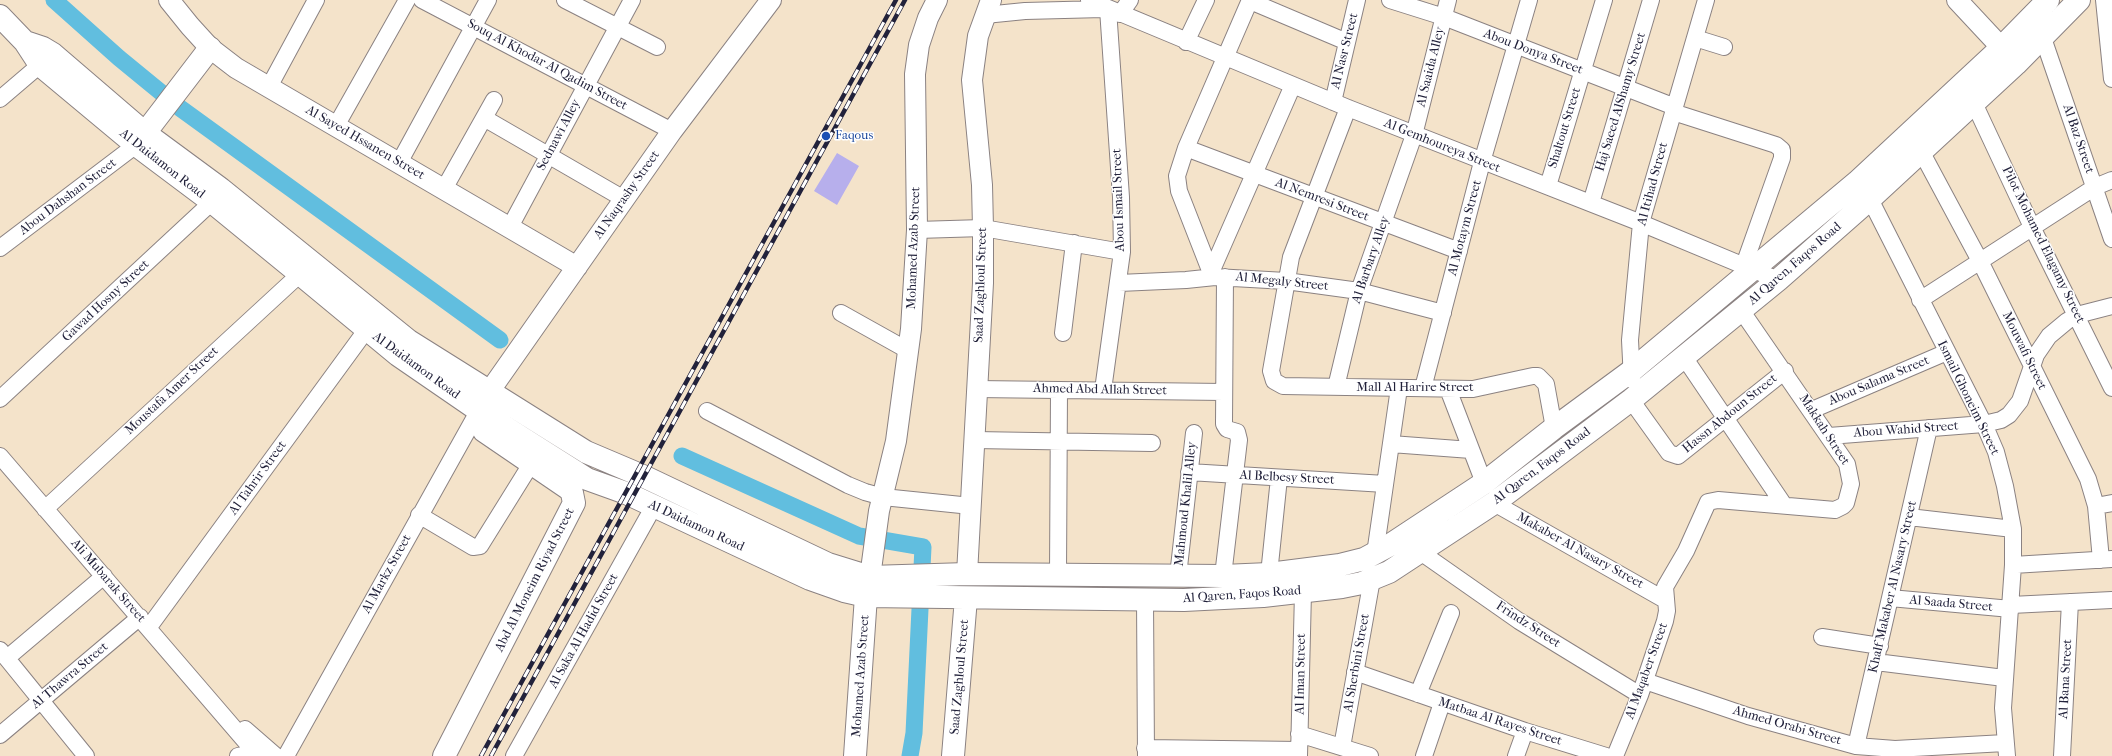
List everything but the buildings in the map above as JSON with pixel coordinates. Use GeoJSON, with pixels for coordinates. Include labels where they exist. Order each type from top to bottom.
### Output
{"type":"FeatureCollection","features":[{"type":"Feature","properties":{"kind":"main road","name":"Al Qaren, Faqos Road"},"geometry":{"type":"LineString","coordinates":[[876,581],[945,574],[1223,576],[1269,574],[1352,563],[1375,554],[1484,483],[1554,428],[1630,372],[1749,267],[1857,182],[2002,48],[2048,0]]}},
{"type":"Feature","properties":{"kind":"main road","name":"Al Qaren, Faqos Road"},"geometry":{"type":"LineString","coordinates":[[876,581],[945,598],[1224,599],[1302,592],[1347,586],[1372,579],[1389,572],[1494,503],[1633,398],[1742,310],[1870,199],[2016,64],[2079,0]]}},
{"type":"Feature","properties":{"kind":"main road","name":"Al Daidamon Road"},"geometry":{"type":"LineString","coordinates":[[0,16],[26,42],[43,48],[46,60],[221,189],[403,348],[479,408],[588,479],[654,506],[749,539]]}},
{"type":"Feature","properties":{"kind":"main road"},"geometry":{"type":"LineString","coordinates":[[145,133],[210,48]]}},
{"type":"Feature","properties":{"kind":"main road","name":"Al Daidamon Road"},"geometry":{"type":"LineString","coordinates":[[145,133],[212,202],[367,329],[403,348]]}},
{"type":"Feature","properties":{"kind":"main road","name":"Al Daidamon Road"},"geometry":{"type":"LineString","coordinates":[[479,408],[636,473],[749,539],[810,579],[844,591],[876,581]]}},
{"type":"Feature","properties":{"kind":"main road","name":"Abd Al Moneim Riyad Street"},"geometry":{"type":"LineString","coordinates":[[444,756],[572,508],[574,498],[569,488],[532,464],[479,408]]}},
{"type":"Feature","properties":{"kind":"main road","name":"Mohamed Azab Street"},"geometry":{"type":"LineString","coordinates":[[855,756],[876,581]]}},
{"type":"Feature","properties":{"kind":"main road","name":"Saad Zaghloul Street"},"geometry":{"type":"LineString","coordinates":[[953,756],[966,598]]}},
{"type":"Feature","properties":{"kind":"street","name":"Al Sayed Hssanen Street"},"geometry":{"type":"LineString","coordinates":[[169,0],[210,48],[236,68],[577,267]]}},
{"type":"Feature","properties":{"kind":"street"},"geometry":{"type":"LineString","coordinates":[[269,87],[316,0]]}},
{"type":"Feature","properties":{"kind":"street"},"geometry":{"type":"LineString","coordinates":[[336,126],[408,0]]}},
{"type":"Feature","properties":{"kind":"street","name":"Souq Al Khodar Al Qadim Street"},"geometry":{"type":"LineString","coordinates":[[422,0],[672,131]]}},
{"type":"Feature","properties":{"kind":"street"},"geometry":{"type":"LineString","coordinates":[[399,163],[488,0]]}},
{"type":"Feature","properties":{"kind":"street"},"geometry":{"type":"LineString","coordinates":[[565,0],[657,47]]}},
{"type":"Feature","properties":{"kind":"street","name":"Sednawi Alley"},"geometry":{"type":"LineString","coordinates":[[510,227],[632,0]]}},
{"type":"Feature","properties":{"kind":"street","name":"Al Naqrashy Street"},"geometry":{"type":"LineString","coordinates":[[479,408],[672,131],[771,0]]}},
{"type":"Feature","properties":{"kind":"street","name":"Mohamed Azab Street"},"geometry":{"type":"LineString","coordinates":[[876,581],[881,504],[896,441],[909,351],[917,230],[915,74],[919,45],[928,18],[937,0]]}},
{"type":"Feature","properties":{"kind":"street","name":"Al Gemhoureya Street"},"geometry":{"type":"LineString","coordinates":[[1089,0],[1224,58],[1482,162],[1548,186],[1641,223],[1778,280]]}},
{"type":"Feature","properties":{"kind":"street"},"geometry":{"type":"LineString","coordinates":[[1114,12],[1130,0]]}},
{"type":"Feature","properties":{"kind":"street"},"geometry":{"type":"LineString","coordinates":[[1186,42],[1206,0]]}},
{"type":"Feature","properties":{"kind":"street","name":"Al Nasr Street"},"geometry":{"type":"LineString","coordinates":[[1333,102],[1357,0]]}},
{"type":"Feature","properties":{"kind":"street","name":"Abou Donya Street"},"geometry":{"type":"LineString","coordinates":[[1390,0],[1444,17],[1625,87],[1674,110],[1776,145],[1782,150],[1782,158],[1749,267]]}},
{"type":"Feature","properties":{"kind":"street","name":"Al Saaida Alley"},"geometry":{"type":"LineString","coordinates":[[1414,135],[1448,0]]}},
{"type":"Feature","properties":{"kind":"street","name":"Al Motaym Street"},"geometry":{"type":"LineString","coordinates":[[1423,388],[1482,162],[1529,0]]}},
{"type":"Feature","properties":{"kind":"street","name":"Shaltout Street"},"geometry":{"type":"LineString","coordinates":[[1548,186],[1604,0]]}},
{"type":"Feature","properties":{"kind":"street","name":"Haj Saeed AlShamy Street"},"geometry":{"type":"LineString","coordinates":[[1590,203],[1651,0]]}},
{"type":"Feature","properties":{"kind":"street","name":"Al Itihad Street"},"geometry":{"type":"LineString","coordinates":[[1633,398],[1630,372],[1630,340],[1641,223],[1706,0]]}},
{"type":"Feature","properties":{"kind":"street"},"geometry":{"type":"LineString","coordinates":[[1957,0],[2016,64]]}},
{"type":"Feature","properties":{"kind":"street"},"geometry":{"type":"LineString","coordinates":[[2104,0],[2111,51],[2112,79]]}},
{"type":"Feature","properties":{"kind":"street"},"geometry":{"type":"LineString","coordinates":[[1223,576],[1239,436],[1237,432],[1228,430],[1224,426],[1224,392],[1215,276],[1177,184],[1178,168],[1248,1],[1347,42]]}},
{"type":"Feature","properties":{"kind":"street","name":"Al Gemhoureya Street"},"geometry":{"type":"LineString","coordinates":[[988,7],[1114,12]]}},
{"type":"Feature","properties":{"kind":"street","name":"Saad Zaghloul Street"},"geometry":{"type":"LineString","coordinates":[[967,574],[983,283],[982,185],[972,80],[974,58],[988,7]]}},
{"type":"Feature","properties":{"kind":"street","name":"Abou Ismail Street"},"geometry":{"type":"LineString","coordinates":[[1103,390],[1119,283],[1122,252],[1114,12]]}},
{"type":"Feature","properties":{"kind":"street"},"geometry":{"type":"LineString","coordinates":[[1695,38],[1724,47]]}},
{"type":"Feature","properties":{"kind":"street","name":"Al Baz Street"},"geometry":{"type":"LineString","coordinates":[[2043,38],[2112,239]]}},
{"type":"Feature","properties":{"kind":"street"},"geometry":{"type":"LineString","coordinates":[[0,99],[46,60]]}},
{"type":"Feature","properties":{"kind":"street"},"geometry":{"type":"LineString","coordinates":[[1215,276],[1254,174],[1293,85]]}},
{"type":"Feature","properties":{"kind":"street"},"geometry":{"type":"LineString","coordinates":[[444,189],[494,100]]}},
{"type":"Feature","properties":{"kind":"street","name":"Pilot Mohamed Elagamy Street"},"geometry":{"type":"LineString","coordinates":[[1974,103],[2032,227],[2112,388]]}},
{"type":"Feature","properties":{"kind":"street"},"geometry":{"type":"LineString","coordinates":[[1286,282],[1291,257],[1348,108]]}},
{"type":"Feature","properties":{"kind":"street"},"geometry":{"type":"LineString","coordinates":[[484,118],[624,199]]}},
{"type":"Feature","properties":{"kind":"street","name":"Abou Dahshan Street"},"geometry":{"type":"LineString","coordinates":[[1,246],[145,133]]}},
{"type":"Feature","properties":{"kind":"street","name":"Al Barbary Alley"},"geometry":{"type":"LineString","coordinates":[[1336,388],[1359,291],[1414,135]]}},
{"type":"Feature","properties":{"kind":"street","name":"Al Nemresi Street"},"geometry":{"type":"LineString","coordinates":[[1186,148],[1459,251]]}},
{"type":"Feature","properties":{"kind":"street","name":"Mouwafi Street"},"geometry":{"type":"LineString","coordinates":[[1921,151],[1980,261],[2088,479],[2096,506],[2106,559]]}},
{"type":"Feature","properties":{"kind":"street"},"geometry":{"type":"LineString","coordinates":[[1920,300],[2095,187],[2112,180]]}},
{"type":"Feature","properties":{"kind":"street","name":"Ismail Ghoneim Street"},"geometry":{"type":"LineString","coordinates":[[1870,199],[1984,424],[1996,452],[2005,486],[2012,529],[2013,565],[2011,607],[2004,678],[2003,708],[2006,749]]}},
{"type":"Feature","properties":{"kind":"street","name":"Gawad Hosny Street"},"geometry":{"type":"LineString","coordinates":[[0,399],[212,202]]}},
{"type":"Feature","properties":{"kind":"street"},"geometry":{"type":"LineString","coordinates":[[917,230],[983,228],[1122,252]]}},
{"type":"Feature","properties":{"kind":"street"},"geometry":{"type":"LineString","coordinates":[[1063,333],[1074,243]]}},
{"type":"Feature","properties":{"kind":"street","name":"Moustafa Amer Street"},"geometry":{"type":"LineString","coordinates":[[45,509],[300,274]]}},
{"type":"Feature","properties":{"kind":"street","name":"Al Megaly Street"},"geometry":{"type":"LineString","coordinates":[[1119,283],[1215,276],[1286,282],[1359,291],[1443,313]]}},
{"type":"Feature","properties":{"kind":"street","name":"Mall Al Harire Street"},"geometry":{"type":"LineString","coordinates":[[1286,282],[1271,370],[1274,381],[1283,386],[1336,388],[1484,388],[1538,376],[1546,384],[1554,428]]}},
{"type":"Feature","properties":{"kind":"street"},"geometry":{"type":"LineString","coordinates":[[2077,315],[2112,306]]}},
{"type":"Feature","properties":{"kind":"street","name":"Makkah Street"},"geometry":{"type":"LineString","coordinates":[[1742,310],[1812,410],[1850,470],[1851,484],[1846,503],[1843,506],[1835,510],[1784,505]]}},
{"type":"Feature","properties":{"kind":"street"},"geometry":{"type":"LineString","coordinates":[[841,313],[909,351]]}},
{"type":"Feature","properties":{"kind":"street","name":"Abou Wahid Street"},"geometry":{"type":"LineString","coordinates":[[1829,436],[1984,424],[2001,420],[2015,408],[2024,392],[2032,366],[2039,350],[2049,336],[2077,315]]}},
{"type":"Feature","properties":{"kind":"street","name":"Al Tahrir Street"},"geometry":{"type":"LineString","coordinates":[[144,622],[367,329]]}},
{"type":"Feature","properties":{"kind":"street","name":"Abou Salama Street"},"geometry":{"type":"LineString","coordinates":[[1812,410],[1947,352]]}},
{"type":"Feature","properties":{"kind":"street"},"geometry":{"type":"LineString","coordinates":[[1684,357],[1784,505]]}},
{"type":"Feature","properties":{"kind":"street","name":"Hassn Abdoun Street"},"geometry":{"type":"LineString","coordinates":[[1633,398],[1669,453],[1674,456],[1681,454],[1785,371]]}},
{"type":"Feature","properties":{"kind":"street"},"geometry":{"type":"LineString","coordinates":[[1375,554],[1399,388]]}},
{"type":"Feature","properties":{"kind":"street","name":"Ahmed Abd Allah Street"},"geometry":{"type":"LineString","coordinates":[[976,389],[1224,392]]}},
{"type":"Feature","properties":{"kind":"street"},"geometry":{"type":"LineString","coordinates":[[1448,389],[1484,483]]}},
{"type":"Feature","properties":{"kind":"street"},"geometry":{"type":"LineString","coordinates":[[1058,575],[1059,390]]}},
{"type":"Feature","properties":{"kind":"street","name":"Al Markz Street"},"geometry":{"type":"LineString","coordinates":[[286,756],[479,408]]}},
{"type":"Feature","properties":{"kind":"street"},"geometry":{"type":"LineString","coordinates":[[707,411],[848,485],[881,504],[970,506]]}},
{"type":"Feature","properties":{"kind":"street","name":"Khalf Makaber Al Nasary Street"},"geometry":{"type":"LineString","coordinates":[[1856,746],[1929,428]]}},
{"type":"Feature","properties":{"kind":"street","name":"Mahmoud Khalil Alley"},"geometry":{"type":"LineString","coordinates":[[1178,576],[1194,433]]}},
{"type":"Feature","properties":{"kind":"street"},"geometry":{"type":"LineString","coordinates":[[974,440],[1059,443],[1152,443]]}},
{"type":"Feature","properties":{"kind":"street"},"geometry":{"type":"LineString","coordinates":[[1391,444],[1471,450]]}},
{"type":"Feature","properties":{"kind":"street","name":"Ali Mubarak Street"},"geometry":{"type":"LineString","coordinates":[[0,456],[216,706]]}},
{"type":"Feature","properties":{"kind":"street"},"geometry":{"type":"LineString","coordinates":[[419,515],[473,547],[480,546],[532,464]]}},
{"type":"Feature","properties":{"kind":"street","name":"Al Belbesy Street"},"geometry":{"type":"LineString","coordinates":[[1189,472],[1234,476],[1385,484]]}},
{"type":"Feature","properties":{"kind":"street"},"geometry":{"type":"LineString","coordinates":[[1269,574],[1279,478]]}},
{"type":"Feature","properties":{"kind":"street","name":"Al Maqaber Street"},"geometry":{"type":"LineString","coordinates":[[1615,756],[1642,688],[1665,622],[1667,611],[1665,600],[1668,581],[1686,551],[1708,502],[1718,500],[1784,505]]}},
{"type":"Feature","properties":{"kind":"street","name":"Makaber Al Nasary Street"},"geometry":{"type":"LineString","coordinates":[[1494,503],[1665,600]]}},
{"type":"Feature","properties":{"kind":"street"},"geometry":{"type":"LineString","coordinates":[[2096,506],[2112,503]]}},
{"type":"Feature","properties":{"kind":"street","name":"Al Saka Al Hadid Street"},"geometry":{"type":"LineString","coordinates":[[514,756],[654,506]]}},
{"type":"Feature","properties":{"kind":"street"},"geometry":{"type":"LineString","coordinates":[[1909,517],[2012,529]]}},
{"type":"Feature","properties":{"kind":"street","name":"Frindz Street"},"geometry":{"type":"LineString","coordinates":[[1419,551],[1519,622],[1642,688]]}},
{"type":"Feature","properties":{"kind":"street"},"geometry":{"type":"LineString","coordinates":[[2013,565],[2106,559]]}},
{"type":"Feature","properties":{"kind":"street"},"geometry":{"type":"LineString","coordinates":[[86,756],[3,654],[104,576]]}},
{"type":"Feature","properties":{"kind":"street","name":"Al Sherbini Street"},"geometry":{"type":"LineString","coordinates":[[1342,747],[1372,579]]}},
{"type":"Feature","properties":{"kind":"street","name":"Al Iman Street"},"geometry":{"type":"LineString","coordinates":[[1299,753],[1302,592]]}},
{"type":"Feature","properties":{"kind":"street","name":"Al Saada Street"},"geometry":{"type":"LineString","coordinates":[[1890,598],[2011,607],[2112,600]]}},
{"type":"Feature","properties":{"kind":"street"},"geometry":{"type":"LineString","coordinates":[[1145,599],[1145,752],[1299,753]]}},
{"type":"Feature","properties":{"kind":"street","name":"Al Bana Street"},"geometry":{"type":"LineString","coordinates":[[2062,756],[2070,602]]}},
{"type":"Feature","properties":{"kind":"street"},"geometry":{"type":"LineString","coordinates":[[1418,694],[1451,613]]}},
{"type":"Feature","properties":{"kind":"street","name":"Al Thawra Street"},"geometry":{"type":"LineString","coordinates":[[0,735],[40,700],[144,622]]}},
{"type":"Feature","properties":{"kind":"street"},"geometry":{"type":"LineString","coordinates":[[1822,637],[1880,646]]}},
{"type":"Feature","properties":{"kind":"street"},"geometry":{"type":"LineString","coordinates":[[1876,662],[2004,678]]}},
{"type":"Feature","properties":{"kind":"street","name":"Matbaa Al Rayes Street"},"geometry":{"type":"LineString","coordinates":[[1355,672],[1442,703],[1606,756]]}},
{"type":"Feature","properties":{"kind":"street","name":"Ahmed Orabi Street"},"geometry":{"type":"LineString","coordinates":[[1642,688],[1856,746],[1895,749],[2006,749]]}},
{"type":"Feature","properties":{"kind":"street"},"geometry":{"type":"LineString","coordinates":[[1424,756],[1442,703]]}},
{"type":"Feature","properties":{"kind":"street"},"geometry":{"type":"LineString","coordinates":[[216,706],[257,754]]}},
{"type":"Feature","properties":{"kind":"street"},"geometry":{"type":"LineString","coordinates":[[216,706],[276,756]]}},
{"type":"Feature","properties":{"kind":"street"},"geometry":{"type":"LineString","coordinates":[[1516,756],[1526,731]]}},
{"type":"Feature","properties":{"kind":"street"},"geometry":{"type":"LineString","coordinates":[[1299,734],[1370,756]]}},
{"type":"Feature","properties":{"kind":"street"},"geometry":{"type":"LineString","coordinates":[[238,756],[257,754]]}},
{"type":"Feature","properties":{"kind":"waterway"},"geometry":{"type":"LineString","coordinates":[[54,0],[119,58],[180,108],[500,340]]}},
{"type":"Feature","properties":{"kind":"waterway"},"geometry":{"type":"LineString","coordinates":[[682,456],[859,536],[923,547],[914,733],[910,756]]}},
{"type":"Feature","properties":{"kind":"railway"},"geometry":{"type":"LineString","coordinates":[[481,756],[896,0]]}},
{"type":"Feature","properties":{"kind":"railway"},"geometry":{"type":"LineString","coordinates":[[491,756],[905,0]]}},
{"type":"Feature","properties":{"kind":"place","name":"Faqous"},"geometry":{"type":"Point","coordinates":[826,136]}}]}
